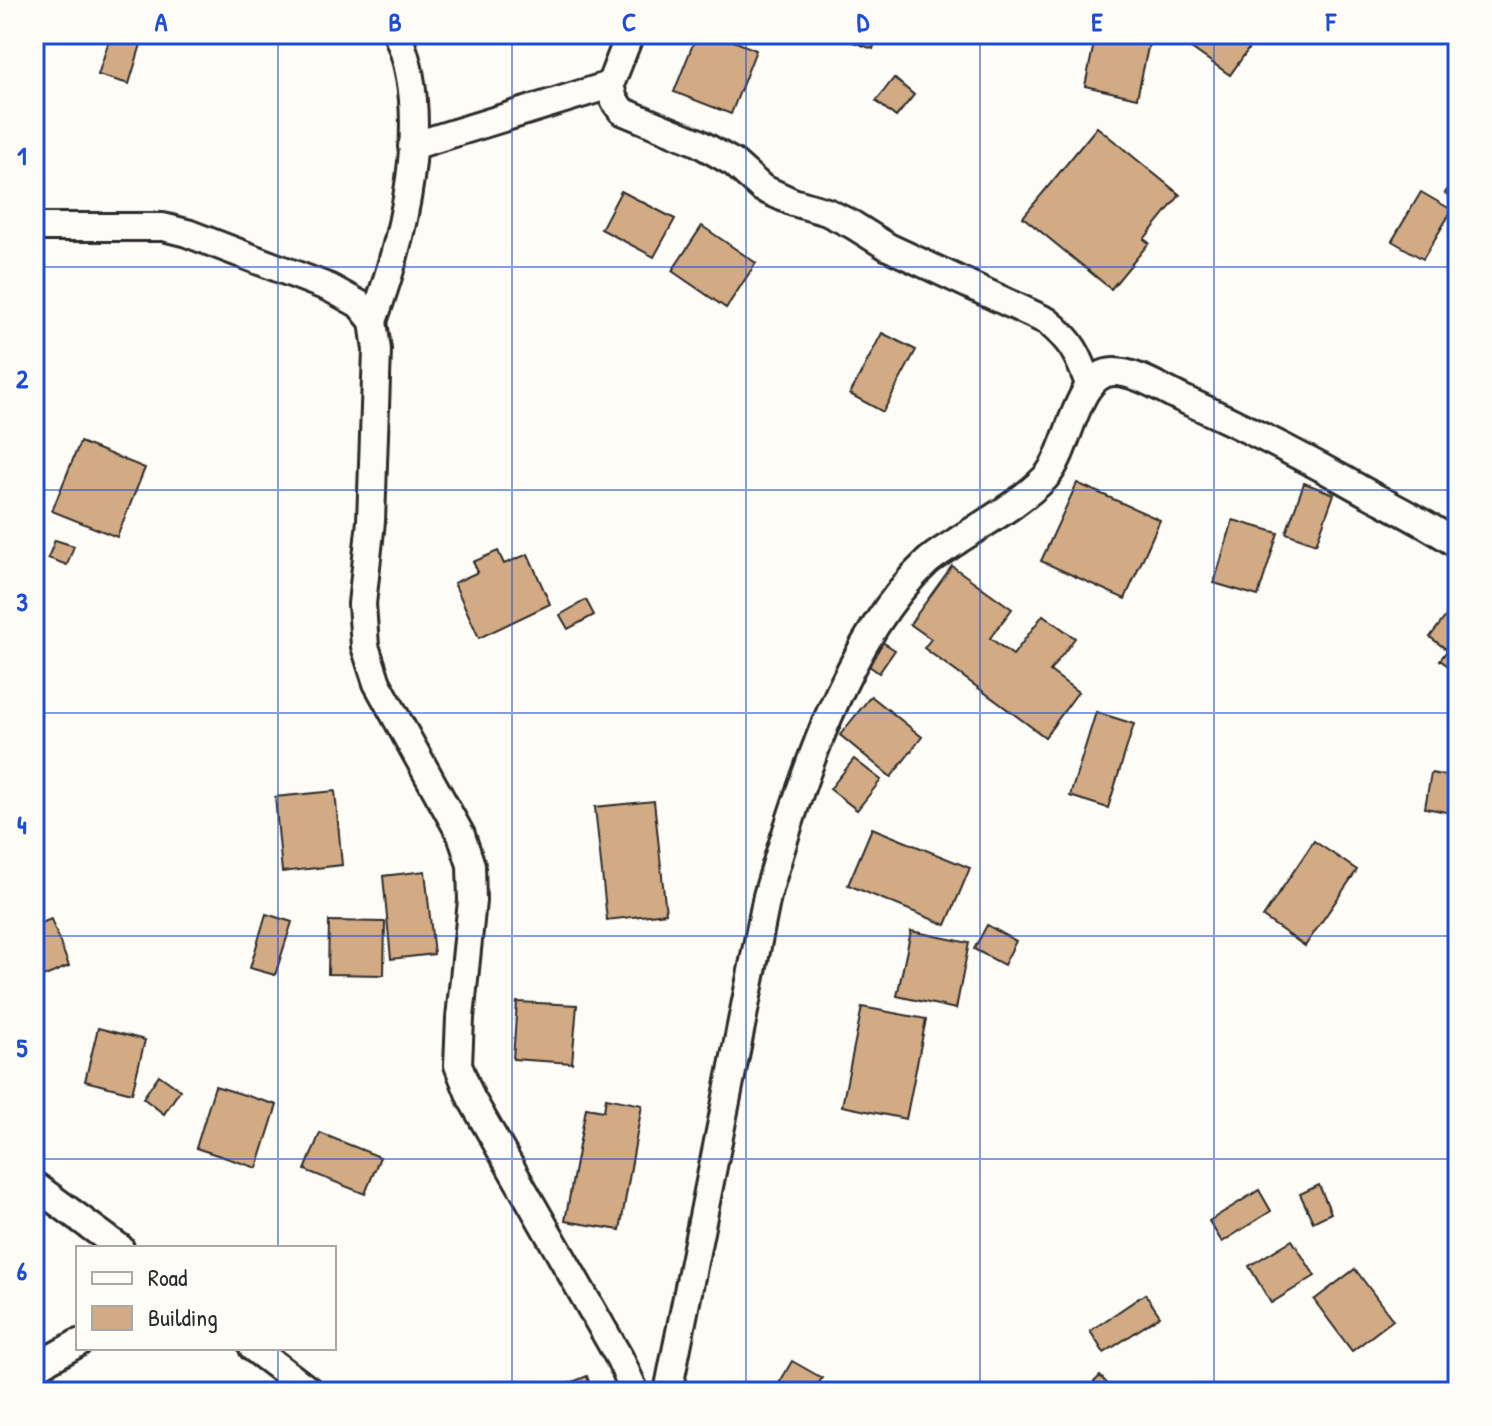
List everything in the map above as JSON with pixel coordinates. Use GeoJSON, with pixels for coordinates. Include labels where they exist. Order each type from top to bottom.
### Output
{"type":"FeatureCollection","features":[{"type":"Feature","properties":{"kind":"street"},"geometry":{"type":"LineString","coordinates":[[397,34],[408,58],[413,92],[412,146],[405,207],[393,267],[373,321],[377,350],[371,521],[362,604],[365,646],[377,683],[461,835],[471,865],[472,901],[458,1065],[471,1098],[620,1359],[635,1392]]}},
{"type":"Feature","properties":{"kind":"street"},"geometry":{"type":"LineString","coordinates":[[630,34],[610,85],[614,100],[622,111],[697,142],[734,163],[762,188],[853,225],[888,247],[1047,321],[1066,336],[1077,351],[1089,384]]}},
{"type":"Feature","properties":{"kind":"street"},"geometry":{"type":"LineString","coordinates":[[412,146],[610,85]]}},
{"type":"Feature","properties":{"kind":"street"},"geometry":{"type":"LineString","coordinates":[[34,227],[163,227],[187,233],[330,288],[359,304],[373,321]]}},
{"type":"Feature","properties":{"kind":"street"},"geometry":{"type":"LineString","coordinates":[[668,1392],[767,896],[790,815],[841,689],[890,602],[928,560],[1046,477],[1063,451],[1089,384],[1101,375],[1115,372],[1137,378],[1317,464],[1458,545]]}},
{"type":"Feature","properties":{"kind":"street"},"geometry":{"type":"LineString","coordinates":[[34,1185],[117,1246]]}},
{"type":"Feature","properties":{"kind":"street"},"geometry":{"type":"LineString","coordinates":[[34,1368],[76,1344]]}},
{"type":"Feature","properties":{"kind":"street"},"geometry":{"type":"LineString","coordinates":[[256,1350],[311,1392]]}},
{"type":"Feature","properties":{"kind":"building"},"geometry":{"type":"Polygon","coordinates":[[[111,34],[142,41],[129,84],[98,75],[111,34]]]}},
{"type":"Feature","properties":{"kind":"building"},"geometry":{"type":"Polygon","coordinates":[[[697,34],[716,34],[756,50],[731,114],[674,92],[697,34]]]}},
{"type":"Feature","properties":{"kind":"building"},"geometry":{"type":"Polygon","coordinates":[[[830,34],[878,34],[873,49],[830,34]]]}},
{"type":"Feature","properties":{"kind":"building"},"geometry":{"type":"Polygon","coordinates":[[[1096,34],[1151,34],[1137,98],[1085,86],[1096,34]]]}},
{"type":"Feature","properties":{"kind":"building"},"geometry":{"type":"Polygon","coordinates":[[[1191,34],[1259,34],[1230,75],[1184,43],[1191,34]]]}},
{"type":"Feature","properties":{"kind":"building"},"geometry":{"type":"Polygon","coordinates":[[[894,78],[914,95],[896,117],[876,101],[894,78]]]}},
{"type":"Feature","properties":{"kind":"building"},"geometry":{"type":"Polygon","coordinates":[[[1097,127],[1180,195],[1144,239],[1149,243],[1111,289],[1023,217],[1097,127]]]}},
{"type":"Feature","properties":{"kind":"building"},"geometry":{"type":"Polygon","coordinates":[[[1458,175],[1458,202],[1445,193],[1458,175]]]}},
{"type":"Feature","properties":{"kind":"building"},"geometry":{"type":"Polygon","coordinates":[[[621,191],[675,219],[654,257],[601,229],[621,191]]]}},
{"type":"Feature","properties":{"kind":"building"},"geometry":{"type":"Polygon","coordinates":[[[1421,192],[1452,210],[1423,259],[1392,241],[1421,192]]]}},
{"type":"Feature","properties":{"kind":"building"},"geometry":{"type":"Polygon","coordinates":[[[702,226],[756,263],[726,308],[672,271],[702,226]]]}},
{"type":"Feature","properties":{"kind":"building"},"geometry":{"type":"Polygon","coordinates":[[[882,333],[916,350],[883,412],[850,394],[882,333]]]}},
{"type":"Feature","properties":{"kind":"building"},"geometry":{"type":"Polygon","coordinates":[[[80,442],[145,468],[117,537],[52,511],[80,442]]]}},
{"type":"Feature","properties":{"kind":"building"},"geometry":{"type":"Polygon","coordinates":[[[1077,483],[1160,520],[1125,599],[1041,561],[1077,483]]]}},
{"type":"Feature","properties":{"kind":"building"},"geometry":{"type":"Polygon","coordinates":[[[1304,483],[1334,494],[1316,544],[1286,533],[1304,483]]]}},
{"type":"Feature","properties":{"kind":"building"},"geometry":{"type":"Polygon","coordinates":[[[1233,520],[1278,533],[1258,596],[1214,583],[1233,520]]]}},
{"type":"Feature","properties":{"kind":"building"},"geometry":{"type":"Polygon","coordinates":[[[55,540],[74,546],[67,565],[48,558],[55,540]]]}},
{"type":"Feature","properties":{"kind":"building"},"geometry":{"type":"Polygon","coordinates":[[[498,551],[504,564],[528,554],[550,604],[479,638],[454,583],[478,572],[473,562],[498,551]]]}},
{"type":"Feature","properties":{"kind":"building"},"geometry":{"type":"Polygon","coordinates":[[[952,566],[1012,609],[990,638],[1013,655],[1043,615],[1075,638],[1050,671],[1078,692],[1045,737],[924,648],[931,639],[910,624],[952,566]]]}},
{"type":"Feature","properties":{"kind":"building"},"geometry":{"type":"Polygon","coordinates":[[[586,600],[594,615],[568,629],[560,615],[586,600]]]}},
{"type":"Feature","properties":{"kind":"building"},"geometry":{"type":"Polygon","coordinates":[[[1455,604],[1458,606],[1458,633],[1446,649],[1430,637],[1455,604]]]}},
{"type":"Feature","properties":{"kind":"building"},"geometry":{"type":"Polygon","coordinates":[[[1458,636],[1458,673],[1440,660],[1458,636]]]}},
{"type":"Feature","properties":{"kind":"building"},"geometry":{"type":"Polygon","coordinates":[[[876,638],[895,650],[879,673],[861,660],[876,638]]]}},
{"type":"Feature","properties":{"kind":"building"},"geometry":{"type":"Polygon","coordinates":[[[871,696],[922,737],[891,777],[840,735],[871,696]]]}},
{"type":"Feature","properties":{"kind":"building"},"geometry":{"type":"Polygon","coordinates":[[[1096,712],[1134,724],[1108,808],[1070,796],[1096,712]]]}},
{"type":"Feature","properties":{"kind":"building"},"geometry":{"type":"Polygon","coordinates":[[[854,759],[881,780],[857,810],[830,789],[854,759]]]}},
{"type":"Feature","properties":{"kind":"building"},"geometry":{"type":"Polygon","coordinates":[[[1431,773],[1458,778],[1452,813],[1425,808],[1431,773]]]}},
{"type":"Feature","properties":{"kind":"building"},"geometry":{"type":"Polygon","coordinates":[[[335,791],[342,865],[282,872],[275,797],[335,791]]]}},
{"type":"Feature","properties":{"kind":"building"},"geometry":{"type":"Polygon","coordinates":[[[654,801],[666,913],[607,920],[595,807],[654,801]]]}},
{"type":"Feature","properties":{"kind":"building"},"geometry":{"type":"Polygon","coordinates":[[[872,828],[970,868],[946,925],[848,885],[872,828]]]}},
{"type":"Feature","properties":{"kind":"building"},"geometry":{"type":"Polygon","coordinates":[[[1314,841],[1357,870],[1305,946],[1263,917],[1314,841]]]}},
{"type":"Feature","properties":{"kind":"building"},"geometry":{"type":"Polygon","coordinates":[[[425,871],[434,954],[391,959],[383,876],[425,871]]]}},
{"type":"Feature","properties":{"kind":"building"},"geometry":{"type":"Polygon","coordinates":[[[266,914],[292,922],[275,975],[250,968],[266,914]]]}},
{"type":"Feature","properties":{"kind":"building"},"geometry":{"type":"Polygon","coordinates":[[[51,919],[69,966],[43,977],[34,953],[34,926],[51,919]]]}},
{"type":"Feature","properties":{"kind":"building"},"geometry":{"type":"Polygon","coordinates":[[[329,921],[385,922],[384,975],[328,974],[329,921]]]}},
{"type":"Feature","properties":{"kind":"building"},"geometry":{"type":"Polygon","coordinates":[[[987,925],[1016,941],[1004,965],[974,949],[987,925]]]}},
{"type":"Feature","properties":{"kind":"building"},"geometry":{"type":"Polygon","coordinates":[[[911,931],[969,943],[956,1009],[897,996],[911,931]]]}},
{"type":"Feature","properties":{"kind":"building"},"geometry":{"type":"Polygon","coordinates":[[[517,1002],[577,1005],[572,1063],[513,1059],[517,1002]]]}},
{"type":"Feature","properties":{"kind":"building"},"geometry":{"type":"Polygon","coordinates":[[[862,1007],[926,1019],[906,1119],[842,1106],[862,1007]]]}},
{"type":"Feature","properties":{"kind":"building"},"geometry":{"type":"Polygon","coordinates":[[[98,1028],[145,1040],[132,1093],[85,1081],[98,1028]]]}},
{"type":"Feature","properties":{"kind":"building"},"geometry":{"type":"Polygon","coordinates":[[[159,1075],[180,1090],[164,1114],[143,1098],[159,1075]]]}},
{"type":"Feature","properties":{"kind":"building"},"geometry":{"type":"Polygon","coordinates":[[[215,1086],[277,1105],[257,1168],[196,1148],[215,1086]]]}},
{"type":"Feature","properties":{"kind":"building"},"geometry":{"type":"Polygon","coordinates":[[[606,1098],[642,1105],[620,1230],[565,1221],[586,1108],[604,1111],[606,1098]]]}},
{"type":"Feature","properties":{"kind":"building"},"geometry":{"type":"Polygon","coordinates":[[[320,1133],[380,1157],[365,1194],[305,1170],[320,1133]]]}},
{"type":"Feature","properties":{"kind":"building"},"geometry":{"type":"Polygon","coordinates":[[[1319,1185],[1331,1213],[1313,1222],[1300,1194],[1319,1185]]]}},
{"type":"Feature","properties":{"kind":"building"},"geometry":{"type":"Polygon","coordinates":[[[1259,1190],[1271,1211],[1222,1242],[1209,1221],[1259,1190]]]}},
{"type":"Feature","properties":{"kind":"building"},"geometry":{"type":"Polygon","coordinates":[[[1292,1240],[1315,1276],[1271,1303],[1249,1266],[1292,1240]]]}},
{"type":"Feature","properties":{"kind":"building"},"geometry":{"type":"Polygon","coordinates":[[[1355,1269],[1393,1320],[1352,1351],[1314,1300],[1355,1269]]]}},
{"type":"Feature","properties":{"kind":"building"},"geometry":{"type":"Polygon","coordinates":[[[1145,1294],[1160,1316],[1104,1353],[1090,1331],[1145,1294]]]}},
{"type":"Feature","properties":{"kind":"building"},"geometry":{"type":"Polygon","coordinates":[[[792,1361],[822,1378],[813,1392],[785,1392],[777,1387],[792,1361]]]}},
{"type":"Feature","properties":{"kind":"building"},"geometry":{"type":"Polygon","coordinates":[[[587,1376],[591,1388],[568,1392],[565,1385],[587,1376]]]}},
{"type":"Feature","properties":{"kind":"building"},"geometry":{"type":"Polygon","coordinates":[[[1100,1376],[1115,1392],[1084,1392],[1100,1376]]]}}]}
